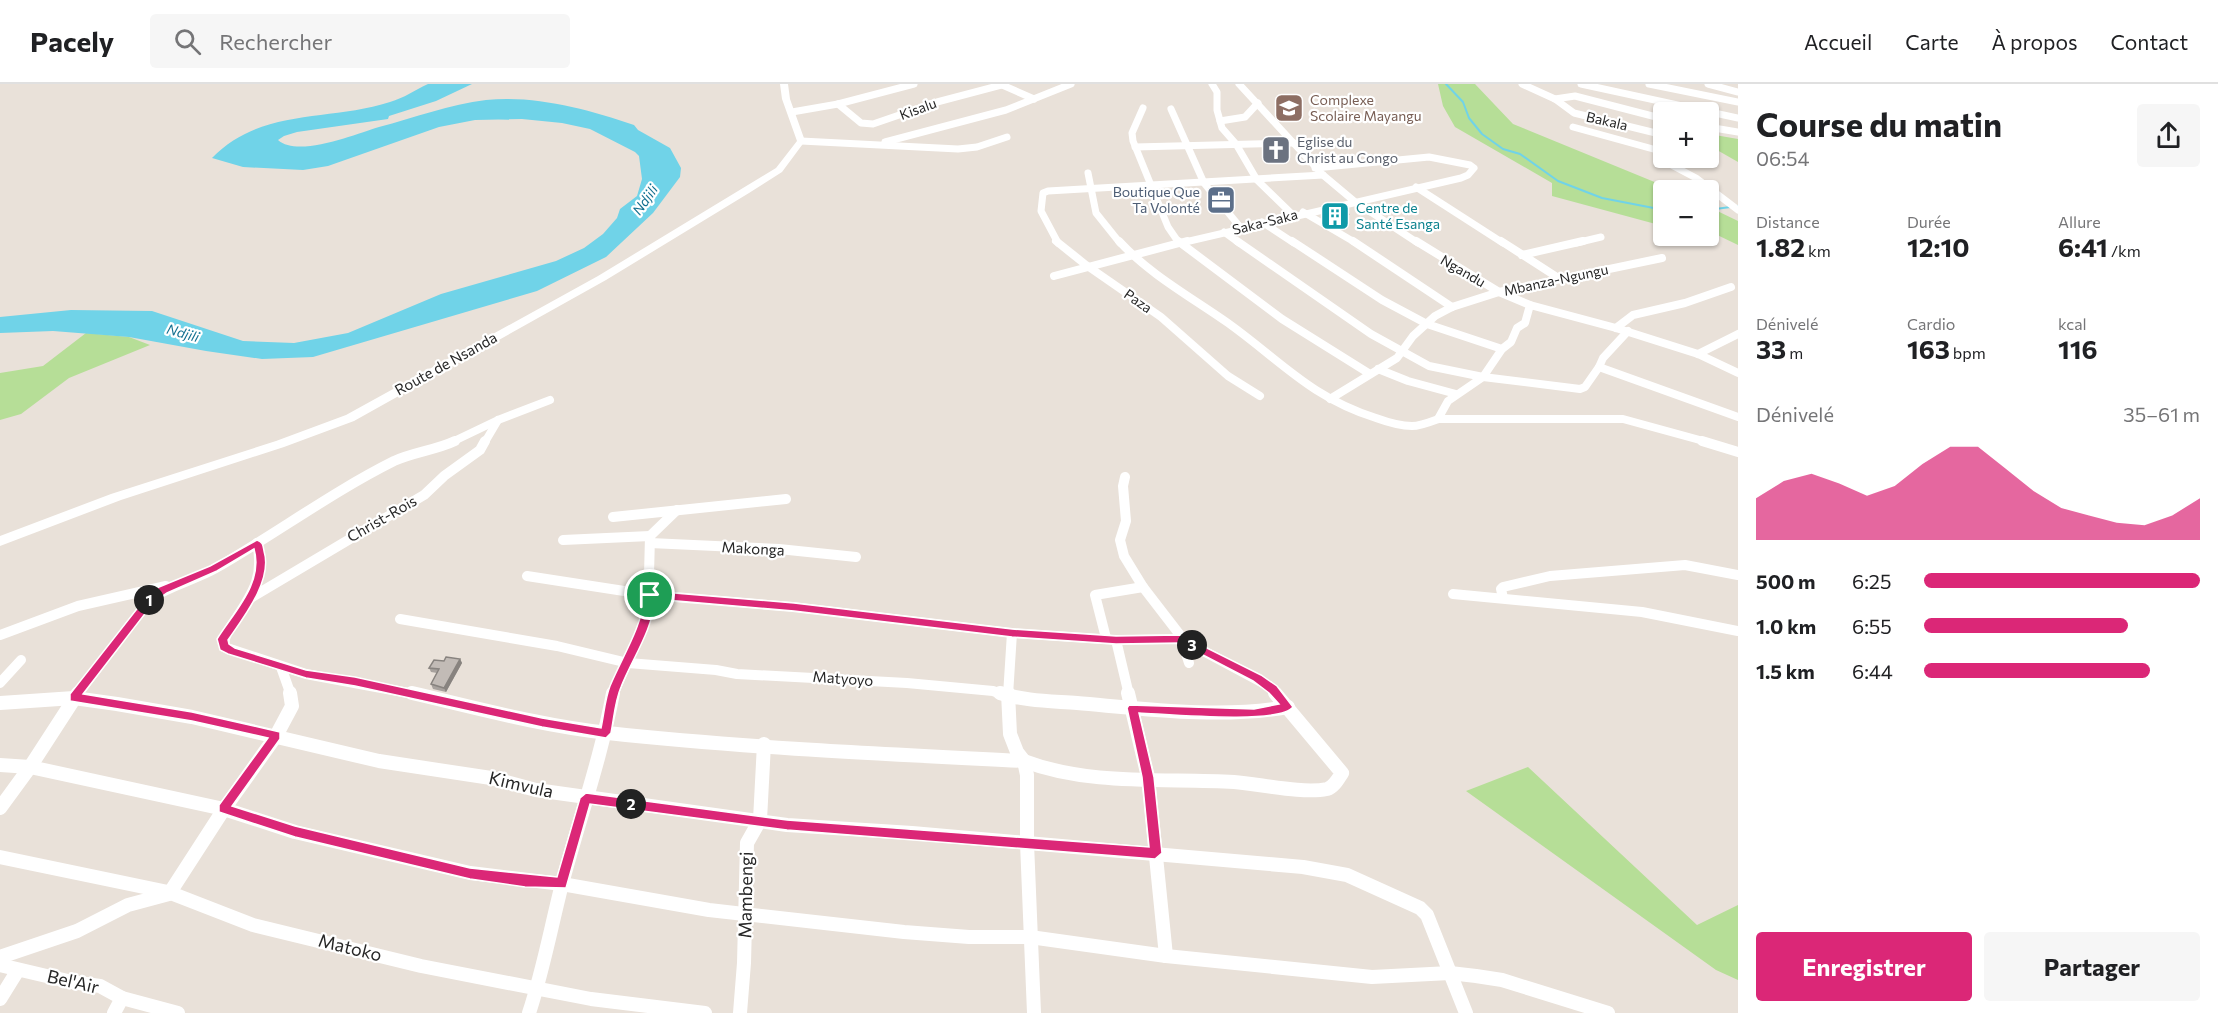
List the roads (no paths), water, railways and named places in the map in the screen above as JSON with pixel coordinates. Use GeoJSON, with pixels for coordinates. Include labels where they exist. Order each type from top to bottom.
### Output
{"type":"FeatureCollection","features":[{"type":"Feature","properties":{"kind":"street"},"geometry":{"type":"LineString","coordinates":[[784,84],[784,94],[801,141],[968,148],[1007,137]]}},
{"type":"Feature","properties":{"kind":"street"},"geometry":{"type":"LineString","coordinates":[[792,112],[838,104],[914,84]]}},
{"type":"Feature","properties":{"kind":"street"},"geometry":{"type":"LineString","coordinates":[[1002,84],[1034,99]]}},
{"type":"Feature","properties":{"kind":"street","name":"Kisalu"},"geometry":{"type":"LineString","coordinates":[[838,104],[861,123],[873,124],[937,102],[1002,84]]}},
{"type":"Feature","properties":{"kind":"street"},"geometry":{"type":"LineString","coordinates":[[873,145],[1006,110],[1071,84]]}},
{"type":"Feature","properties":{"kind":"street"},"geometry":{"type":"LineString","coordinates":[[1212,84],[1217,92],[1217,110],[1222,128],[1236,144],[1257,180],[1293,215]]}},
{"type":"Feature","properties":{"kind":"street","name":"Ngandu"},"geometry":{"type":"LineString","coordinates":[[1239,84],[1323,175],[1354,201],[1449,264],[1499,292],[1530,305],[1628,331],[1698,354],[1738,373]]}},
{"type":"Feature","properties":{"kind":"street","name":"Bakala"},"geometry":{"type":"LineString","coordinates":[[1522,84],[1555,99],[1574,113],[1653,132]]}},
{"type":"Feature","properties":{"kind":"street"},"geometry":{"type":"LineString","coordinates":[[1581,84],[1653,102]]}},
{"type":"Feature","properties":{"kind":"street"},"geometry":{"type":"LineString","coordinates":[[1649,84],[1738,102]]}},
{"type":"Feature","properties":{"kind":"street"},"geometry":{"type":"LineString","coordinates":[[1708,84],[1738,92]]}},
{"type":"Feature","properties":{"kind":"street"},"geometry":{"type":"LineString","coordinates":[[1685,102],[1686,92]]}},
{"type":"Feature","properties":{"kind":"street"},"geometry":{"type":"LineString","coordinates":[[1555,99],[1575,96],[1653,116]]}},
{"type":"Feature","properties":{"kind":"street"},"geometry":{"type":"LineString","coordinates":[[1220,121],[1245,117],[1258,103]]}},
{"type":"Feature","properties":{"kind":"street"},"geometry":{"type":"LineString","coordinates":[[1143,108],[1132,132],[1135,147],[1168,227],[1179,243],[1282,319],[1374,371],[1456,394]]}},
{"type":"Feature","properties":{"kind":"street"},"geometry":{"type":"LineString","coordinates":[[1171,109],[1204,183],[1240,227]]}},
{"type":"Feature","properties":{"kind":"street"},"geometry":{"type":"LineString","coordinates":[[1719,115],[1738,118]]}},
{"type":"Feature","properties":{"kind":"street"},"geometry":{"type":"LineString","coordinates":[[1572,127],[1653,149]]}},
{"type":"Feature","properties":{"kind":"street"},"geometry":{"type":"LineString","coordinates":[[1719,129],[1738,132]]}},
{"type":"Feature","properties":{"kind":"street","name":"Route de Nsanda"},"geometry":{"type":"LineString","coordinates":[[0,541],[105,501],[280,444],[350,418],[602,278],[746,191],[779,170],[801,141]]}},
{"type":"Feature","properties":{"kind":"street"},"geometry":{"type":"LineString","coordinates":[[1135,147],[1294,143]]}},
{"type":"Feature","properties":{"kind":"street","name":"Saka-Saka"},"geometry":{"type":"LineString","coordinates":[[1054,276],[1086,265],[1240,227],[1468,175],[1474,167],[1429,157],[1315,168]]}},
{"type":"Feature","properties":{"kind":"street"},"geometry":{"type":"LineString","coordinates":[[1673,168],[1699,180],[1723,202],[1738,210]]}},
{"type":"Feature","properties":{"kind":"street"},"geometry":{"type":"LineString","coordinates":[[1088,173],[1095,198],[1095,212],[1116,241],[1233,326],[1313,390],[1330,399],[1405,426],[1414,426],[1438,419],[1623,419],[1640,422],[1738,452]]}},
{"type":"Feature","properties":{"kind":"street"},"geometry":{"type":"LineString","coordinates":[[1092,189],[1323,175]]}},
{"type":"Feature","properties":{"kind":"street"},"geometry":{"type":"LineString","coordinates":[[1416,187],[1560,279]]}},
{"type":"Feature","properties":{"kind":"street","name":"Paza"},"geometry":{"type":"LineString","coordinates":[[1092,189],[1044,192],[1041,211],[1053,238],[1086,265],[1161,317],[1228,376],[1260,396]]}},
{"type":"Feature","properties":{"kind":"street"},"geometry":{"type":"LineString","coordinates":[[1303,212],[1372,252],[1410,281],[1452,307]]}},
{"type":"Feature","properties":{"kind":"street"},"geometry":{"type":"LineString","coordinates":[[1262,222],[1382,300],[1427,324],[1502,349]]}},
{"type":"Feature","properties":{"kind":"street"},"geometry":{"type":"LineString","coordinates":[[1224,232],[1371,334],[1404,350],[1413,359],[1428,366],[1483,377],[1580,389],[1585,387],[1599,368],[1603,358],[1628,331]]}},
{"type":"Feature","properties":{"kind":"street"},"geometry":{"type":"LineString","coordinates":[[1522,255],[1601,237]]}},
{"type":"Feature","properties":{"kind":"street","name":"Mbanza-Ngungu"},"geometry":{"type":"LineString","coordinates":[[1330,399],[1397,358],[1413,336],[1435,316],[1452,307],[1499,292],[1662,258]]}},
{"type":"Feature","properties":{"kind":"street"},"geometry":{"type":"LineString","coordinates":[[1616,328],[1633,315],[1685,303],[1731,287]]}},
{"type":"Feature","properties":{"kind":"street"},"geometry":{"type":"LineString","coordinates":[[1438,419],[1443,407],[1456,394],[1483,377],[1502,349],[1511,342],[1517,328],[1525,323],[1530,305]]}},
{"type":"Feature","properties":{"kind":"street"},"geometry":{"type":"LineString","coordinates":[[1698,354],[1738,334]]}},
{"type":"Feature","properties":{"kind":"street"},"geometry":{"type":"LineString","coordinates":[[1599,368],[1738,417]]}},
{"type":"Feature","properties":{"kind":"street"},"geometry":{"type":"LineString","coordinates":[[0,808],[30,767],[74,698],[150,599],[172,586],[214,568],[329,496],[395,460],[418,451],[448,444],[498,420],[550,400]]}},
{"type":"Feature","properties":{"kind":"street"},"geometry":{"type":"LineString","coordinates":[[1726,412],[1738,405]]}},
{"type":"Feature","properties":{"kind":"street","name":"Christ-Rois"},"geometry":{"type":"LineString","coordinates":[[249,599],[424,495],[444,476],[480,450],[498,420]]}},
{"type":"Feature","properties":{"kind":"street"},"geometry":{"type":"LineString","coordinates":[[1125,477],[1123,486],[1126,521],[1120,540],[1124,556],[1143,587],[1181,639],[1189,663]]}},
{"type":"Feature","properties":{"kind":"street"},"geometry":{"type":"LineString","coordinates":[[613,517],[786,499]]}},
{"type":"Feature","properties":{"kind":"street"},"geometry":{"type":"LineString","coordinates":[[529,1013],[537,989],[562,884],[606,733],[614,688],[628,663],[648,614],[650,539],[677,510]]}},
{"type":"Feature","properties":{"kind":"street","name":"Makonga"},"geometry":{"type":"LineString","coordinates":[[563,540],[650,539],[856,557]]}},
{"type":"Feature","properties":{"kind":"street"},"geometry":{"type":"LineString","coordinates":[[257,543],[263,562],[249,599],[224,635],[224,647],[306,674],[606,733],[860,753],[1024,761],[1066,774],[1148,777],[1288,788],[1328,789],[1342,773],[1273,690],[1257,678],[1181,639],[1111,639],[1012,633],[794,607],[650,595],[527,576]]}},
{"type":"Feature","properties":{"kind":"street"},"geometry":{"type":"LineString","coordinates":[[1503,598],[1501,589],[1503,587],[1550,576],[1685,565],[1738,575]]}},
{"type":"Feature","properties":{"kind":"street"},"geometry":{"type":"LineString","coordinates":[[0,635],[78,606],[157,587],[172,586]]}},
{"type":"Feature","properties":{"kind":"street"},"geometry":{"type":"LineString","coordinates":[[1143,587],[1095,594],[1133,708],[1148,777],[1166,956]]}},
{"type":"Feature","properties":{"kind":"street"},"geometry":{"type":"LineString","coordinates":[[1453,594],[1642,612],[1738,631]]}},
{"type":"Feature","properties":{"kind":"street","name":"Matyoyo"},"geometry":{"type":"LineString","coordinates":[[400,619],[548,644],[628,663],[716,670],[737,674],[908,683],[993,691],[1008,696],[1133,708],[1254,713],[1288,707]]}},
{"type":"Feature","properties":{"kind":"street"},"geometry":{"type":"LineString","coordinates":[[1012,633],[1008,696],[1011,734],[1017,752],[1024,761],[1027,775],[1027,843],[1034,1013]]}},
{"type":"Feature","properties":{"kind":"street"},"geometry":{"type":"LineString","coordinates":[[0,683],[21,660]]}},
{"type":"Feature","properties":{"kind":"street"},"geometry":{"type":"LineString","coordinates":[[0,957],[66,936],[128,905],[171,892],[224,809],[276,736],[293,702],[281,667]]}},
{"type":"Feature","properties":{"kind":"street","name":"Kimvula"},"geometry":{"type":"LineString","coordinates":[[0,703],[74,698],[192,717],[379,761],[491,778],[536,790],[787,825],[1155,853],[1330,871],[1362,881],[1420,908],[1427,915],[1466,1013]]}},
{"type":"Feature","properties":{"kind":"street","name":"Mambengi"},"geometry":{"type":"LineString","coordinates":[[740,1013],[746,914],[747,843],[760,820],[764,744]]}},
{"type":"Feature","properties":{"kind":"street"},"geometry":{"type":"LineString","coordinates":[[0,765],[30,767],[224,809],[295,832],[470,873],[562,884],[709,910],[915,933],[969,937],[1030,937],[1166,956],[1372,977],[1450,973],[1502,980],[1608,1013]]}},
{"type":"Feature","properties":{"kind":"street","name":"Matoko"},"geometry":{"type":"LineString","coordinates":[[0,857],[171,892],[249,924],[436,969],[537,989],[665,1010],[705,1013]]}},
{"type":"Feature","properties":{"kind":"street","name":"Bel'Air"},"geometry":{"type":"LineString","coordinates":[[0,965],[100,986],[122,998],[178,1013]]}},
{"type":"Feature","properties":{"kind":"street"},"geometry":{"type":"LineString","coordinates":[[0,999],[18,970]]}},
{"type":"Feature","properties":{"kind":"street"},"geometry":{"type":"LineString","coordinates":[[114,1013],[122,998]]}},
{"type":"Feature","properties":{"kind":"water","name":"Ndjili"},"geometry":{"type":"Polygon","coordinates":[[[428,84],[472,84],[436,101],[389,116],[388,119],[297,132],[278,140],[287,145],[313,146],[459,105],[504,99],[542,101],[634,125],[638,130],[670,148],[681,168],[680,177],[653,213],[606,257],[537,291],[313,357],[262,359],[129,337],[53,331],[0,333],[0,317],[71,310],[152,311],[243,341],[294,343],[348,333],[441,294],[556,261],[584,248],[603,234],[617,218],[620,209],[637,196],[642,179],[639,156],[635,152],[590,129],[562,123],[522,119],[475,120],[439,127],[328,166],[303,170],[243,167],[212,158],[231,142],[274,123],[367,108],[390,102],[428,84]]]}},
{"type":"Feature","properties":{"kind":"waterway"},"geometry":{"type":"LineString","coordinates":[[1446,84],[1463,102],[1469,118],[1482,134],[1503,149],[1520,154],[1558,181],[1602,198],[1653,208]]}},
{"type":"Feature","properties":{"kind":"waterway"},"geometry":{"type":"LineString","coordinates":[[1719,209],[1738,206]]}},
{"type":"Feature","properties":{"kind":"place","name":"Complexe Scolaire Mayangu"},"geometry":{"type":"Point","coordinates":[1289,108]}},
{"type":"Feature","properties":{"kind":"place","name":"Eglise du Christ au Congo"},"geometry":{"type":"Point","coordinates":[1276,150]}},
{"type":"Feature","properties":{"kind":"place","name":"Boutique Que Ta Volonté"},"geometry":{"type":"Point","coordinates":[1221,200]}},
{"type":"Feature","properties":{"kind":"place","name":"Centre de Santé Esanga"},"geometry":{"type":"Point","coordinates":[1335,216]}}]}
